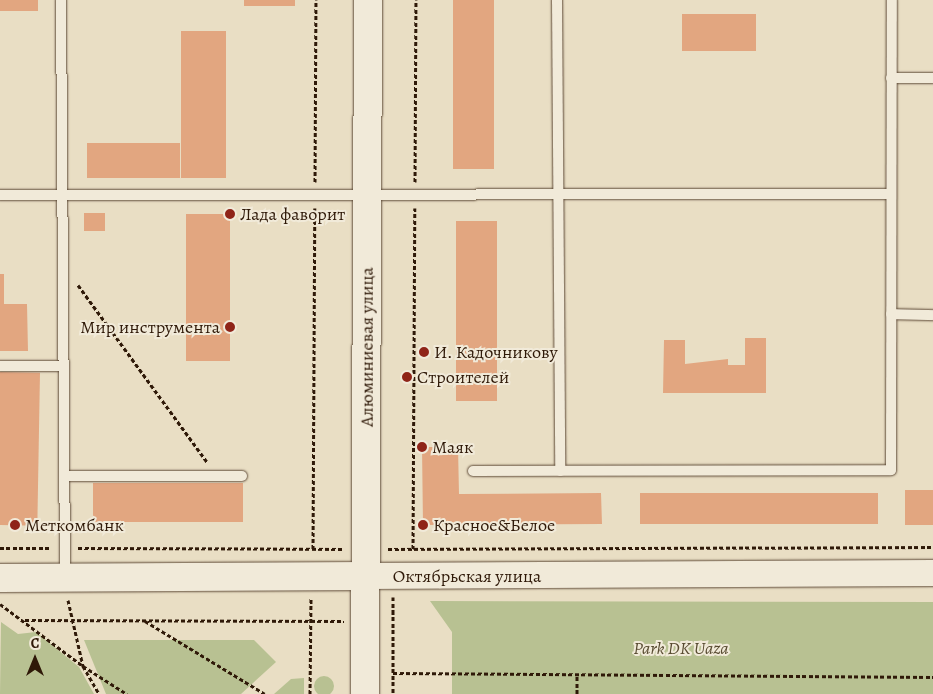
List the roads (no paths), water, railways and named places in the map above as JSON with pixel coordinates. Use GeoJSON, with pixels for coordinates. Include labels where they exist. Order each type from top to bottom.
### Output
{"type":"FeatureCollection","features":[{"type":"Feature","properties":{"kind":"main road","name":"Алюминиевая улица"},"geometry":{"type":"LineString","coordinates":[[365,694],[365,621],[380,576],[367,549],[368,0]]}},
{"type":"Feature","properties":{"kind":"main road","name":"Октябрьская улица"},"geometry":{"type":"LineString","coordinates":[[0,578],[380,576]]}},
{"type":"Feature","properties":{"kind":"street","name":"Октябрьская улица"},"geometry":{"type":"LineString","coordinates":[[380,576],[933,574]]}},
{"type":"Feature","properties":{"kind":"lane"},"geometry":{"type":"LineString","coordinates":[[61,0],[65,578]]}},
{"type":"Feature","properties":{"kind":"lane"},"geometry":{"type":"LineString","coordinates":[[557,0],[560,471]]}},
{"type":"Feature","properties":{"kind":"lane"},"geometry":{"type":"LineString","coordinates":[[473,471],[891,470],[892,0]]}},
{"type":"Feature","properties":{"kind":"lane"},"geometry":{"type":"LineString","coordinates":[[891,78],[933,78]]}},
{"type":"Feature","properties":{"kind":"lane"},"geometry":{"type":"LineString","coordinates":[[0,195],[891,194]]}},
{"type":"Feature","properties":{"kind":"lane"},"geometry":{"type":"LineString","coordinates":[[891,314],[933,315]]}},
{"type":"Feature","properties":{"kind":"lane"},"geometry":{"type":"LineString","coordinates":[[0,366],[64,366]]}},
{"type":"Feature","properties":{"kind":"lane"},"geometry":{"type":"LineString","coordinates":[[64,476],[242,476]]}},
{"type":"Feature","properties":{"kind":"place","name":"Лада фаворит"},"geometry":{"type":"Point","coordinates":[230,214]}},
{"type":"Feature","properties":{"kind":"place","name":"Мир инструмента"},"geometry":{"type":"Point","coordinates":[230,327]}},
{"type":"Feature","properties":{"kind":"place","name":"И. Кадочникову"},"geometry":{"type":"Point","coordinates":[424,352]}},
{"type":"Feature","properties":{"kind":"place","name":"Строителей"},"geometry":{"type":"Point","coordinates":[407,377]}},
{"type":"Feature","properties":{"kind":"place","name":"Маяк"},"geometry":{"type":"Point","coordinates":[422,447]}},
{"type":"Feature","properties":{"kind":"place","name":"Меткомбанк"},"geometry":{"type":"Point","coordinates":[15,525]}},
{"type":"Feature","properties":{"kind":"place","name":"Красное&Белое"},"geometry":{"type":"Point","coordinates":[423,525]}},
{"type":"Feature","properties":{"kind":"park label","name":"Park DK Uaza"},"geometry":{"type":"Point","coordinates":[681,648]}}]}
